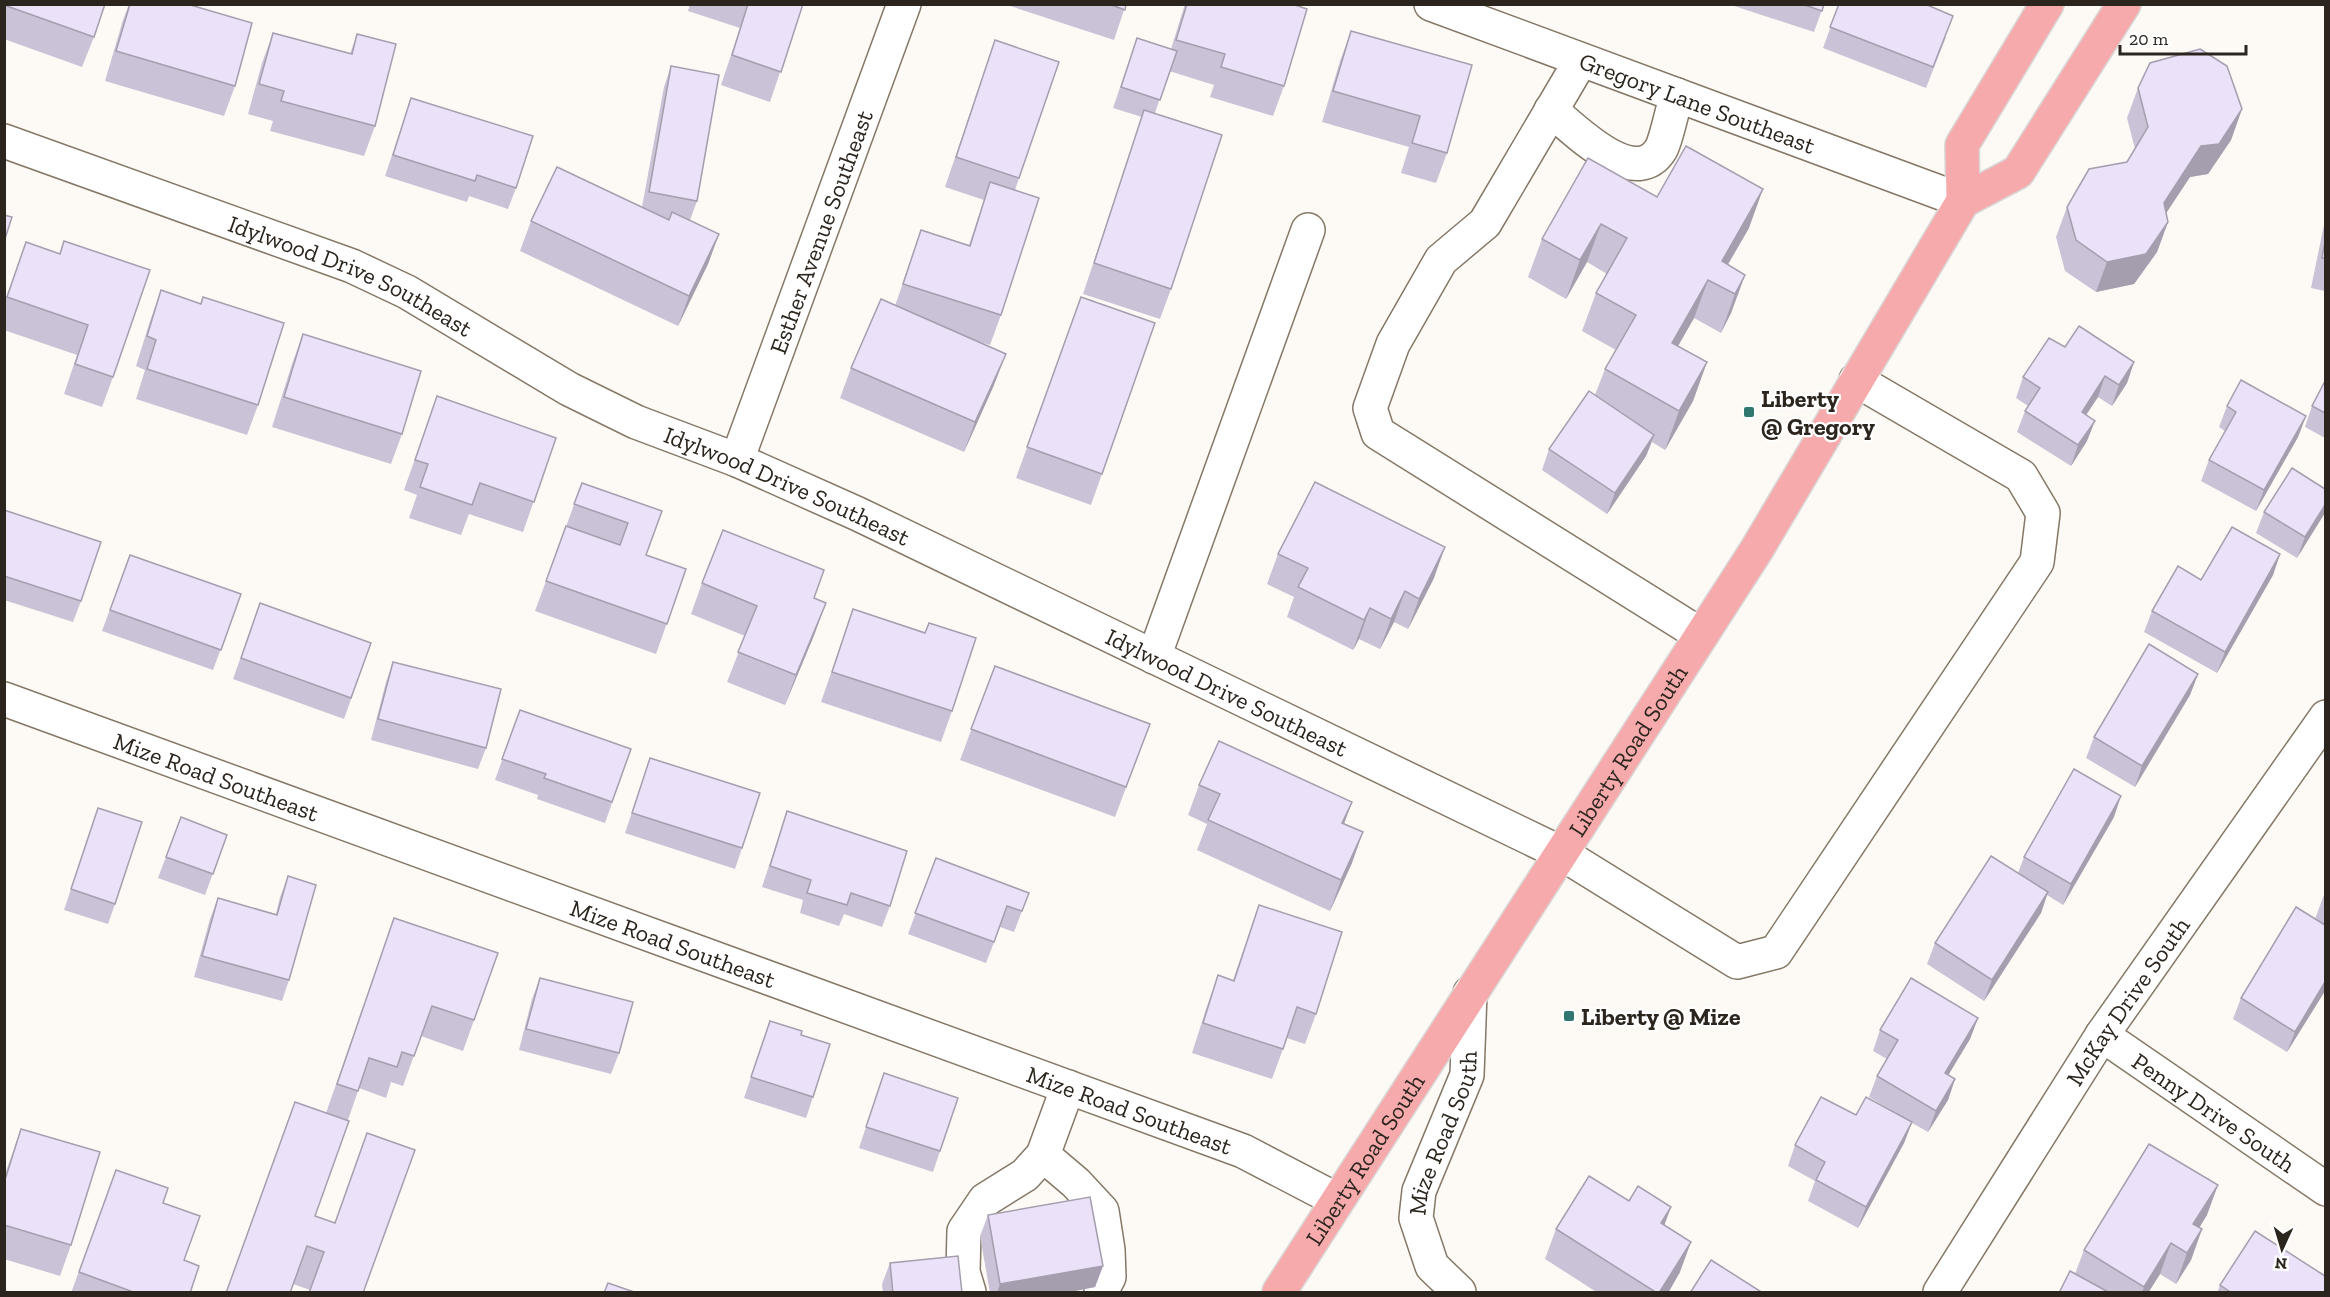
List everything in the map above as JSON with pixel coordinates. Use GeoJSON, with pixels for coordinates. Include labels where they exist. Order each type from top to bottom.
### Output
{"type":"FeatureCollection","features":[{"type":"Feature","properties":{"kind":"main road"},"geometry":{"type":"LineString","coordinates":[[2047,4],[1962,145],[1963,201],[2018,172],[2124,4]]}},
{"type":"Feature","properties":{"kind":"main road","name":"Liberty Road South"},"geometry":{"type":"LineString","coordinates":[[1279,1293],[1757,549],[1963,201]]}},
{"type":"Feature","properties":{"kind":"street","name":"Esther Avenue Southeast"},"geometry":{"type":"LineString","coordinates":[[737,460],[904,4]]}},
{"type":"Feature","properties":{"kind":"street","name":"Gregory Lane Southeast"},"geometry":{"type":"LineString","coordinates":[[1431,4],[1963,201]]}},
{"type":"Feature","properties":{"kind":"street"},"geometry":{"type":"LineString","coordinates":[[1581,60],[1485,223],[1440,260],[1393,344],[1370,408],[1378,433],[1701,635]]}},
{"type":"Feature","properties":{"kind":"street"},"geometry":{"type":"LineString","coordinates":[[1551,110],[1609,156],[1636,164],[1654,157],[1662,148],[1677,95]]}},
{"type":"Feature","properties":{"kind":"street","name":"Idylwood Drive Southeast"},"geometry":{"type":"LineString","coordinates":[[4,141],[352,266],[407,292],[569,389],[636,422],[737,460],[858,513],[1560,854],[1737,962],[1776,952],[2037,562],[2043,513],[2021,476],[1857,380]]}},
{"type":"Feature","properties":{"kind":"street"},"geometry":{"type":"LineString","coordinates":[[1154,657],[1308,230]]}},
{"type":"Feature","properties":{"kind":"street","name":"Mize Road Southeast"},"geometry":{"type":"LineString","coordinates":[[4,699],[1244,1151],[1337,1200]]}},
{"type":"Feature","properties":{"kind":"street","name":"McKay Drive South"},"geometry":{"type":"LineString","coordinates":[[1940,1293],[2102,1035],[2325,717]]}},
{"type":"Feature","properties":{"kind":"street","name":"Mize Road South"},"geometry":{"type":"LineString","coordinates":[[1459,1293],[1432,1266],[1416,1218],[1419,1191],[1467,1076],[1470,993]]}},
{"type":"Feature","properties":{"kind":"street","name":"Penny Drive South"},"geometry":{"type":"LineString","coordinates":[[2102,1035],[2325,1189]]}},
{"type":"Feature","properties":{"kind":"street"},"geometry":{"type":"LineString","coordinates":[[969,1293],[963,1272],[964,1231],[985,1200],[1025,1175],[1043,1155],[1068,1088]]}},
{"type":"Feature","properties":{"kind":"street"},"geometry":{"type":"LineString","coordinates":[[1043,1155],[1076,1183],[1102,1211],[1108,1250],[1108,1277],[1101,1293]]}},
{"type":"Feature","properties":{"kind":"building"},"geometry":{"type":"Polygon","coordinates":[[[4,4],[105,4],[94,37],[4,4]]]}},
{"type":"Feature","properties":{"kind":"building"},"geometry":{"type":"Polygon","coordinates":[[[130,4],[187,4],[252,23],[235,86],[116,51],[130,4]]]}},
{"type":"Feature","properties":{"kind":"building"},"geometry":{"type":"Polygon","coordinates":[[[748,4],[803,4],[781,72],[732,55],[748,4]]]}},
{"type":"Feature","properties":{"kind":"building"},"geometry":{"type":"Polygon","coordinates":[[[1109,4],[1126,4],[1125,10],[1109,4]]]}},
{"type":"Feature","properties":{"kind":"building"},"geometry":{"type":"Polygon","coordinates":[[[1187,4],[1292,4],[1307,9],[1284,86],[1221,67],[1225,54],[1176,40],[1187,4]]]}},
{"type":"Feature","properties":{"kind":"building"},"geometry":{"type":"Polygon","coordinates":[[[1802,4],[1824,4],[1822,11],[1802,4]]]}},
{"type":"Feature","properties":{"kind":"building"},"geometry":{"type":"Polygon","coordinates":[[[1839,4],[1925,4],[1953,16],[1933,67],[1830,27],[1839,4]]]}},
{"type":"Feature","properties":{"kind":"building"},"geometry":{"type":"Polygon","coordinates":[[[1351,31],[1472,65],[1447,153],[1412,143],[1420,116],[1333,91],[1351,31]]]}},
{"type":"Feature","properties":{"kind":"building"},"geometry":{"type":"Polygon","coordinates":[[[273,33],[352,54],[357,34],[396,44],[375,126],[281,101],[284,91],[259,84],[273,33]]]}},
{"type":"Feature","properties":{"kind":"building"},"geometry":{"type":"Polygon","coordinates":[[[1137,38],[1177,51],[1160,100],[1121,87],[1137,38]]]}},
{"type":"Feature","properties":{"kind":"building"},"geometry":{"type":"Polygon","coordinates":[[[995,40],[1059,62],[1019,178],[956,157],[995,40]]]}},
{"type":"Feature","properties":{"kind":"building"},"geometry":{"type":"Polygon","coordinates":[[[2200,49],[2227,66],[2242,109],[2219,144],[2201,146],[2164,203],[2168,222],[2146,254],[2107,262],[2076,240],[2067,207],[2089,169],[2127,162],[2148,127],[2138,88],[2150,63],[2200,49]]]}},
{"type":"Feature","properties":{"kind":"building"},"geometry":{"type":"Polygon","coordinates":[[[671,66],[719,75],[697,201],[649,192],[671,66]]]}},
{"type":"Feature","properties":{"kind":"building"},"geometry":{"type":"Polygon","coordinates":[[[411,98],[533,136],[516,188],[477,175],[475,181],[393,155],[411,98]]]}},
{"type":"Feature","properties":{"kind":"building"},"geometry":{"type":"Polygon","coordinates":[[[1144,110],[1222,135],[1171,289],[1094,263],[1144,110]]]}},
{"type":"Feature","properties":{"kind":"building"},"geometry":{"type":"Polygon","coordinates":[[[1686,146],[1763,189],[1722,261],[1745,275],[1735,294],[1708,280],[1672,343],[1707,362],[1679,411],[1605,369],[1636,315],[1596,293],[1627,238],[1601,224],[1580,260],[1542,239],[1588,158],[1657,197],[1686,146]]]}},
{"type":"Feature","properties":{"kind":"building"},"geometry":{"type":"Polygon","coordinates":[[[557,167],[669,220],[672,212],[719,234],[689,296],[531,221],[557,167]]]}},
{"type":"Feature","properties":{"kind":"building"},"geometry":{"type":"Polygon","coordinates":[[[990,182],[1039,198],[1001,315],[903,284],[921,230],[970,246],[990,182]]]}},
{"type":"Feature","properties":{"kind":"building"},"geometry":{"type":"Polygon","coordinates":[[[4,215],[12,217],[4,242],[4,215]]]}},
{"type":"Feature","properties":{"kind":"building"},"geometry":{"type":"Polygon","coordinates":[[[64,241],[150,270],[113,377],[75,364],[88,325],[7,297],[26,242],[60,254],[64,241]]]}},
{"type":"Feature","properties":{"kind":"building"},"geometry":{"type":"Polygon","coordinates":[[[2325,242],[2325,258],[2322,258],[2325,242]]]}},
{"type":"Feature","properties":{"kind":"building"},"geometry":{"type":"Polygon","coordinates":[[[161,290],[201,304],[203,297],[284,323],[258,405],[147,369],[156,340],[147,336],[161,290]]]}},
{"type":"Feature","properties":{"kind":"building"},"geometry":{"type":"Polygon","coordinates":[[[1081,297],[1155,323],[1102,474],[1027,447],[1081,297]]]}},
{"type":"Feature","properties":{"kind":"building"},"geometry":{"type":"Polygon","coordinates":[[[881,299],[1006,354],[975,422],[851,368],[881,299]]]}},
{"type":"Feature","properties":{"kind":"building"},"geometry":{"type":"Polygon","coordinates":[[[2079,326],[2134,362],[2119,385],[2105,376],[2082,412],[2095,421],[2078,445],[2025,411],[2040,388],[2023,377],[2049,338],[2065,347],[2079,326]]]}},
{"type":"Feature","properties":{"kind":"building"},"geometry":{"type":"Polygon","coordinates":[[[303,334],[421,371],[402,434],[284,397],[303,334]]]}},
{"type":"Feature","properties":{"kind":"building"},"geometry":{"type":"Polygon","coordinates":[[[2241,380],[2306,416],[2264,490],[2209,460],[2236,412],[2227,406],[2241,380]]]}},
{"type":"Feature","properties":{"kind":"building"},"geometry":{"type":"Polygon","coordinates":[[[2325,381],[2325,413],[2312,406],[2325,381]]]}},
{"type":"Feature","properties":{"kind":"building"},"geometry":{"type":"Polygon","coordinates":[[[1589,391],[1654,435],[1615,493],[1549,449],[1589,391]]]}},
{"type":"Feature","properties":{"kind":"building"},"geometry":{"type":"Polygon","coordinates":[[[437,396],[556,438],[534,502],[480,483],[472,505],[420,487],[428,464],[415,460],[437,396]]]}},
{"type":"Feature","properties":{"kind":"building"},"geometry":{"type":"Polygon","coordinates":[[[2292,468],[2325,489],[2325,505],[2305,537],[2264,512],[2292,468]]]}},
{"type":"Feature","properties":{"kind":"building"},"geometry":{"type":"Polygon","coordinates":[[[1315,482],[1445,547],[1419,599],[1405,591],[1391,619],[1370,608],[1364,620],[1298,587],[1308,568],[1278,554],[1315,482]]]}},
{"type":"Feature","properties":{"kind":"building"},"geometry":{"type":"Polygon","coordinates":[[[582,483],[662,511],[646,555],[686,569],[667,624],[546,581],[566,526],[620,545],[628,523],[574,504],[582,483]]]}},
{"type":"Feature","properties":{"kind":"building"},"geometry":{"type":"Polygon","coordinates":[[[4,510],[101,542],[81,601],[4,576],[4,510]]]}},
{"type":"Feature","properties":{"kind":"building"},"geometry":{"type":"Polygon","coordinates":[[[2232,527],[2280,554],[2225,652],[2152,611],[2178,566],[2201,580],[2232,527]]]}},
{"type":"Feature","properties":{"kind":"building"},"geometry":{"type":"Polygon","coordinates":[[[723,530],[824,570],[814,598],[826,603],[796,675],[738,652],[757,606],[702,583],[723,530]]]}},
{"type":"Feature","properties":{"kind":"building"},"geometry":{"type":"Polygon","coordinates":[[[130,555],[241,594],[221,650],[110,610],[130,555]]]}},
{"type":"Feature","properties":{"kind":"building"},"geometry":{"type":"Polygon","coordinates":[[[260,603],[371,643],[351,698],[241,658],[260,603]]]}},
{"type":"Feature","properties":{"kind":"building"},"geometry":{"type":"Polygon","coordinates":[[[853,609],[925,633],[929,623],[976,638],[952,711],[832,672],[853,609]]]}},
{"type":"Feature","properties":{"kind":"building"},"geometry":{"type":"Polygon","coordinates":[[[2149,644],[2198,674],[2142,766],[2094,737],[2149,644]]]}},
{"type":"Feature","properties":{"kind":"building"},"geometry":{"type":"Polygon","coordinates":[[[393,662],[501,689],[486,748],[378,719],[393,662]]]}},
{"type":"Feature","properties":{"kind":"building"},"geometry":{"type":"Polygon","coordinates":[[[995,666],[1150,724],[1126,787],[971,729],[995,666]]]}},
{"type":"Feature","properties":{"kind":"building"},"geometry":{"type":"Polygon","coordinates":[[[520,710],[631,749],[612,802],[544,778],[546,774],[502,759],[520,710]]]}},
{"type":"Feature","properties":{"kind":"building"},"geometry":{"type":"Polygon","coordinates":[[[1219,741],[1352,802],[1342,823],[1363,832],[1341,880],[1208,820],[1220,794],[1199,785],[1219,741]]]}},
{"type":"Feature","properties":{"kind":"building"},"geometry":{"type":"Polygon","coordinates":[[[650,758],[760,793],[742,848],[632,813],[650,758]]]}},
{"type":"Feature","properties":{"kind":"building"},"geometry":{"type":"Polygon","coordinates":[[[2074,769],[2121,796],[2071,884],[2024,857],[2074,769]]]}},
{"type":"Feature","properties":{"kind":"building"},"geometry":{"type":"Polygon","coordinates":[[[98,808],[142,822],[115,904],[71,889],[98,808]]]}},
{"type":"Feature","properties":{"kind":"building"},"geometry":{"type":"Polygon","coordinates":[[[787,811],[907,851],[890,906],[851,893],[847,905],[807,893],[811,880],[770,866],[787,811]]]}},
{"type":"Feature","properties":{"kind":"building"},"geometry":{"type":"Polygon","coordinates":[[[181,817],[227,835],[213,874],[166,857],[181,817]]]}},
{"type":"Feature","properties":{"kind":"building"},"geometry":{"type":"Polygon","coordinates":[[[1991,856],[2048,892],[1992,980],[1935,943],[1991,856]]]}},
{"type":"Feature","properties":{"kind":"building"},"geometry":{"type":"Polygon","coordinates":[[[936,858],[1029,893],[1022,911],[1007,906],[994,942],[915,913],[936,858]]]}},
{"type":"Feature","properties":{"kind":"building"},"geometry":{"type":"Polygon","coordinates":[[[288,876],[316,885],[289,980],[202,956],[218,898],[277,915],[288,876]]]}},
{"type":"Feature","properties":{"kind":"building"},"geometry":{"type":"Polygon","coordinates":[[[1259,905],[1342,932],[1316,1014],[1297,1007],[1283,1049],[1203,1023],[1218,975],[1234,981],[1259,905]]]}},
{"type":"Feature","properties":{"kind":"building"},"geometry":{"type":"Polygon","coordinates":[[[2296,907],[2325,925],[2325,982],[2295,1032],[2241,998],[2296,907]]]}},
{"type":"Feature","properties":{"kind":"building"},"geometry":{"type":"Polygon","coordinates":[[[394,918],[498,953],[474,1020],[432,1006],[414,1056],[402,1052],[397,1067],[369,1058],[358,1091],[337,1084],[394,918]]]}},
{"type":"Feature","properties":{"kind":"building"},"geometry":{"type":"Polygon","coordinates":[[[540,978],[633,1002],[619,1053],[526,1029],[540,978]]]}},
{"type":"Feature","properties":{"kind":"building"},"geometry":{"type":"Polygon","coordinates":[[[1911,978],[1978,1018],[1945,1073],[1955,1079],[1936,1111],[1877,1076],[1898,1040],[1880,1030],[1911,978]]]}},
{"type":"Feature","properties":{"kind":"building"},"geometry":{"type":"Polygon","coordinates":[[[770,1021],[802,1031],[801,1035],[830,1044],[813,1097],[751,1077],[770,1021]]]}},
{"type":"Feature","properties":{"kind":"building"},"geometry":{"type":"Polygon","coordinates":[[[884,1073],[958,1098],[940,1151],[866,1127],[884,1073]]]}},
{"type":"Feature","properties":{"kind":"building"},"geometry":{"type":"Polygon","coordinates":[[[1821,1097],[1856,1115],[1866,1097],[1912,1122],[1866,1207],[1816,1180],[1825,1162],[1795,1145],[1821,1097]]]}},
{"type":"Feature","properties":{"kind":"building"},"geometry":{"type":"Polygon","coordinates":[[[295,1102],[349,1121],[315,1216],[335,1223],[367,1133],[415,1150],[363,1293],[309,1293],[324,1252],[307,1246],[290,1293],[226,1293],[295,1102]]]}},
{"type":"Feature","properties":{"kind":"building"},"geometry":{"type":"Polygon","coordinates":[[[21,1129],[100,1152],[71,1245],[4,1225],[4,1183],[21,1129]]]}},
{"type":"Feature","properties":{"kind":"building"},"geometry":{"type":"Polygon","coordinates":[[[2149,1144],[2218,1185],[2193,1224],[2202,1229],[2187,1253],[2171,1243],[2144,1287],[2084,1250],[2149,1144]]]}},
{"type":"Feature","properties":{"kind":"building"},"geometry":{"type":"Polygon","coordinates":[[[116,1170],[168,1188],[163,1203],[200,1216],[184,1260],[199,1266],[190,1293],[136,1293],[79,1272],[116,1170]]]}},
{"type":"Feature","properties":{"kind":"building"},"geometry":{"type":"Polygon","coordinates":[[[1589,1176],[1629,1201],[1638,1186],[1671,1207],[1661,1223],[1691,1242],[1659,1293],[1556,1229],[1589,1176]]]}},
{"type":"Feature","properties":{"kind":"building"},"geometry":{"type":"Polygon","coordinates":[[[1090,1197],[1103,1266],[1000,1284],[988,1215],[1090,1197]]]}},
{"type":"Feature","properties":{"kind":"building"},"geometry":{"type":"Polygon","coordinates":[[[2255,1231],[2325,1276],[2325,1293],[2232,1293],[2220,1285],[2255,1231]]]}},
{"type":"Feature","properties":{"kind":"building"},"geometry":{"type":"Polygon","coordinates":[[[958,1256],[962,1293],[893,1293],[890,1263],[958,1256]]]}},
{"type":"Feature","properties":{"kind":"building"},"geometry":{"type":"Polygon","coordinates":[[[1711,1260],[1763,1293],[1690,1293],[1711,1260]]]}},
{"type":"Feature","properties":{"kind":"building"},"geometry":{"type":"Polygon","coordinates":[[[2070,1271],[2110,1293],[2059,1293],[2070,1271]]]}},
{"type":"Feature","properties":{"kind":"building"},"geometry":{"type":"Polygon","coordinates":[[[608,1283],[637,1293],[604,1293],[608,1283]]]}},
{"type":"Feature","properties":{"kind":"place","name":"Liberty @ Gregory"},"geometry":{"type":"Point","coordinates":[1749,412]}},
{"type":"Feature","properties":{"kind":"place","name":"Liberty @ Mize"},"geometry":{"type":"Point","coordinates":[1569,1016]}}]}
